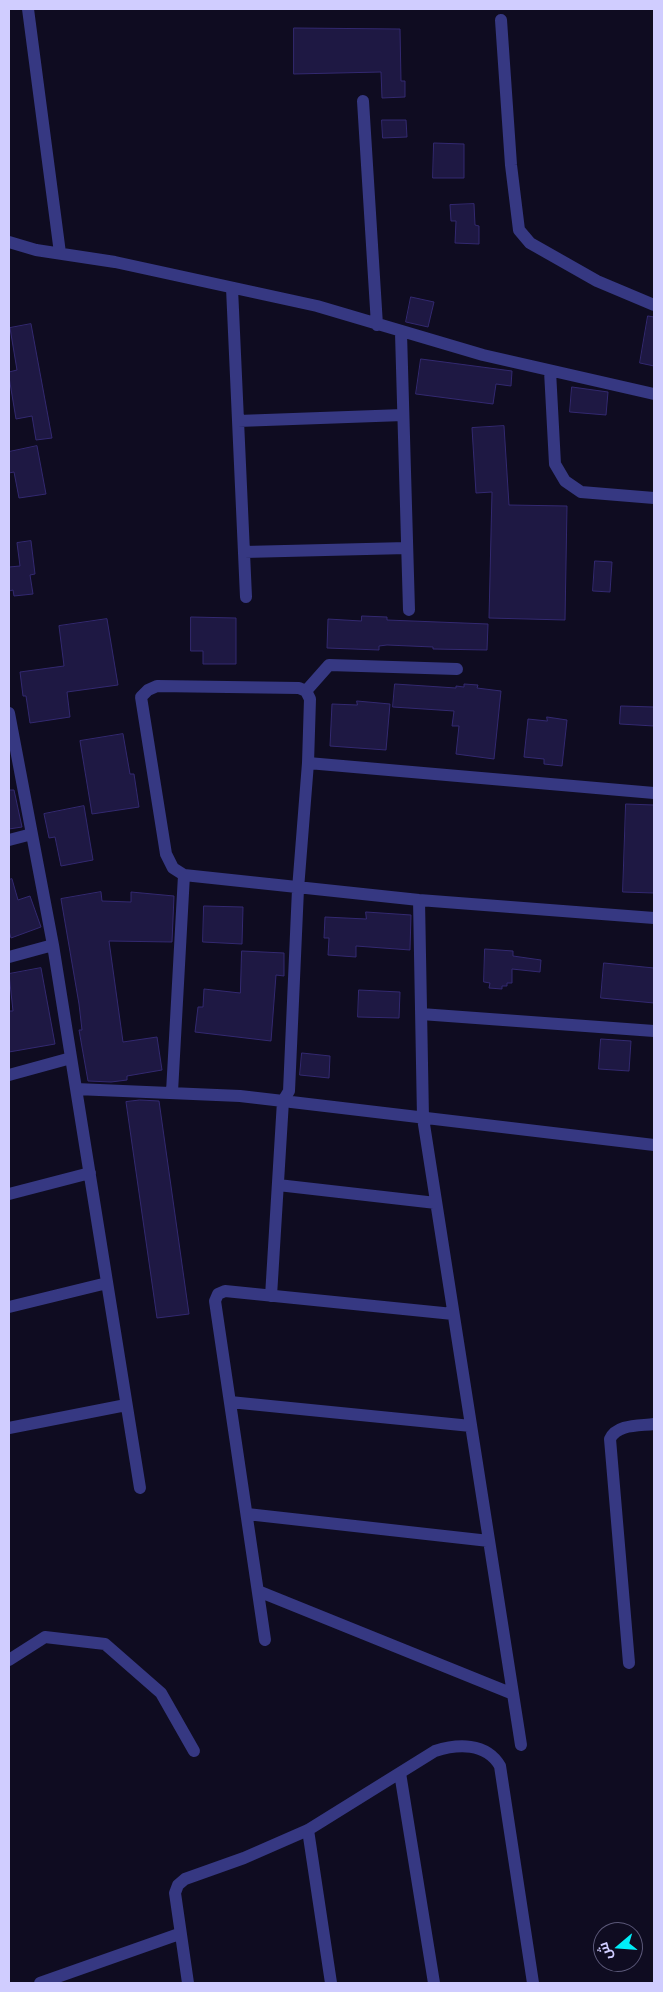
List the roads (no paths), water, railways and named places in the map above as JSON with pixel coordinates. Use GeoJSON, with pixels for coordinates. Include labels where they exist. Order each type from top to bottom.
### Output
{"type":"FeatureCollection","features":[{"type":"Feature","properties":{"kind":"street"},"geometry":{"type":"LineString","coordinates":[[28,9],[60,253]]}},
{"type":"Feature","properties":{"kind":"street"},"geometry":{"type":"LineString","coordinates":[[501,20],[510,165],[519,230],[530,243],[597,281],[654,305]]}},
{"type":"Feature","properties":{"kind":"street"},"geometry":{"type":"LineString","coordinates":[[363,101],[377,325]]}},
{"type":"Feature","properties":{"kind":"street"},"geometry":{"type":"LineString","coordinates":[[9,242],[115,262],[317,306],[401,332],[550,371],[654,394]]}},
{"type":"Feature","properties":{"kind":"street"},"geometry":{"type":"LineString","coordinates":[[232,288],[246,597]]}},
{"type":"Feature","properties":{"kind":"street"},"geometry":{"type":"LineString","coordinates":[[401,332],[409,610]]}},
{"type":"Feature","properties":{"kind":"street"},"geometry":{"type":"LineString","coordinates":[[550,371],[555,464],[565,481],[581,492],[654,498]]}},
{"type":"Feature","properties":{"kind":"street"},"geometry":{"type":"LineString","coordinates":[[238,421],[403,415]]}},
{"type":"Feature","properties":{"kind":"street"},"geometry":{"type":"LineString","coordinates":[[244,552],[407,548]]}},
{"type":"Feature","properties":{"kind":"street"},"geometry":{"type":"LineString","coordinates":[[306,691],[329,665],[457,669]]}},
{"type":"Feature","properties":{"kind":"street"},"geometry":{"type":"LineString","coordinates":[[271,1296],[283,1101],[288,1091],[298,889],[308,763],[310,699],[306,691],[299,688],[157,686],[148,690],[140,698],[166,854],[173,868],[184,874],[298,889],[654,918]]}},
{"type":"Feature","properties":{"kind":"street"},"geometry":{"type":"LineString","coordinates":[[9,713],[53,946],[140,1488]]}},
{"type":"Feature","properties":{"kind":"street"},"geometry":{"type":"LineString","coordinates":[[308,763],[654,792]]}},
{"type":"Feature","properties":{"kind":"street"},"geometry":{"type":"LineString","coordinates":[[9,840],[32,834]]}},
{"type":"Feature","properties":{"kind":"street"},"geometry":{"type":"LineString","coordinates":[[172,1092],[184,874]]}},
{"type":"Feature","properties":{"kind":"street"},"geometry":{"type":"LineString","coordinates":[[419,900],[423,1118],[521,1745]]}},
{"type":"Feature","properties":{"kind":"street"},"geometry":{"type":"LineString","coordinates":[[9,957],[53,946]]}},
{"type":"Feature","properties":{"kind":"street"},"geometry":{"type":"LineString","coordinates":[[421,1014],[654,1031]]}},
{"type":"Feature","properties":{"kind":"street"},"geometry":{"type":"LineString","coordinates":[[9,1075],[71,1058]]}},
{"type":"Feature","properties":{"kind":"street"},"geometry":{"type":"LineString","coordinates":[[76,1089],[240,1096],[654,1145]]}},
{"type":"Feature","properties":{"kind":"street"},"geometry":{"type":"LineString","coordinates":[[9,1194],[90,1173]]}},
{"type":"Feature","properties":{"kind":"street"},"geometry":{"type":"LineString","coordinates":[[278,1185],[436,1203]]}},
{"type":"Feature","properties":{"kind":"street"},"geometry":{"type":"LineString","coordinates":[[9,1307],[107,1283]]}},
{"type":"Feature","properties":{"kind":"street"},"geometry":{"type":"LineString","coordinates":[[265,1640],[215,1301],[216,1297],[226,1291],[453,1314]]}},
{"type":"Feature","properties":{"kind":"street"},"geometry":{"type":"LineString","coordinates":[[230,1402],[471,1426]]}},
{"type":"Feature","properties":{"kind":"street"},"geometry":{"type":"LineString","coordinates":[[9,1428],[126,1405]]}},
{"type":"Feature","properties":{"kind":"street"},"geometry":{"type":"LineString","coordinates":[[629,1664],[610,1439],[613,1433],[621,1428],[654,1424]]}},
{"type":"Feature","properties":{"kind":"street"},"geometry":{"type":"LineString","coordinates":[[246,1514],[489,1541]]}},
{"type":"Feature","properties":{"kind":"street"},"geometry":{"type":"LineString","coordinates":[[258,1591],[513,1694]]}},
{"type":"Feature","properties":{"kind":"street"},"geometry":{"type":"LineString","coordinates":[[9,1660],[45,1637],[105,1644],[160,1693],[194,1751]]}},
{"type":"Feature","properties":{"kind":"street"},"geometry":{"type":"LineString","coordinates":[[188,1983],[175,1893],[178,1885],[185,1879],[244,1858],[308,1830],[435,1752],[453,1745],[463,1745],[495,1758],[500,1766],[532,1983]]}},
{"type":"Feature","properties":{"kind":"street"},"geometry":{"type":"LineString","coordinates":[[400,1773],[434,1983]]}},
{"type":"Feature","properties":{"kind":"street"},"geometry":{"type":"LineString","coordinates":[[308,1830],[331,1983]]}},
{"type":"Feature","properties":{"kind":"street"},"geometry":{"type":"LineString","coordinates":[[40,1983],[180,1934]]}}]}
